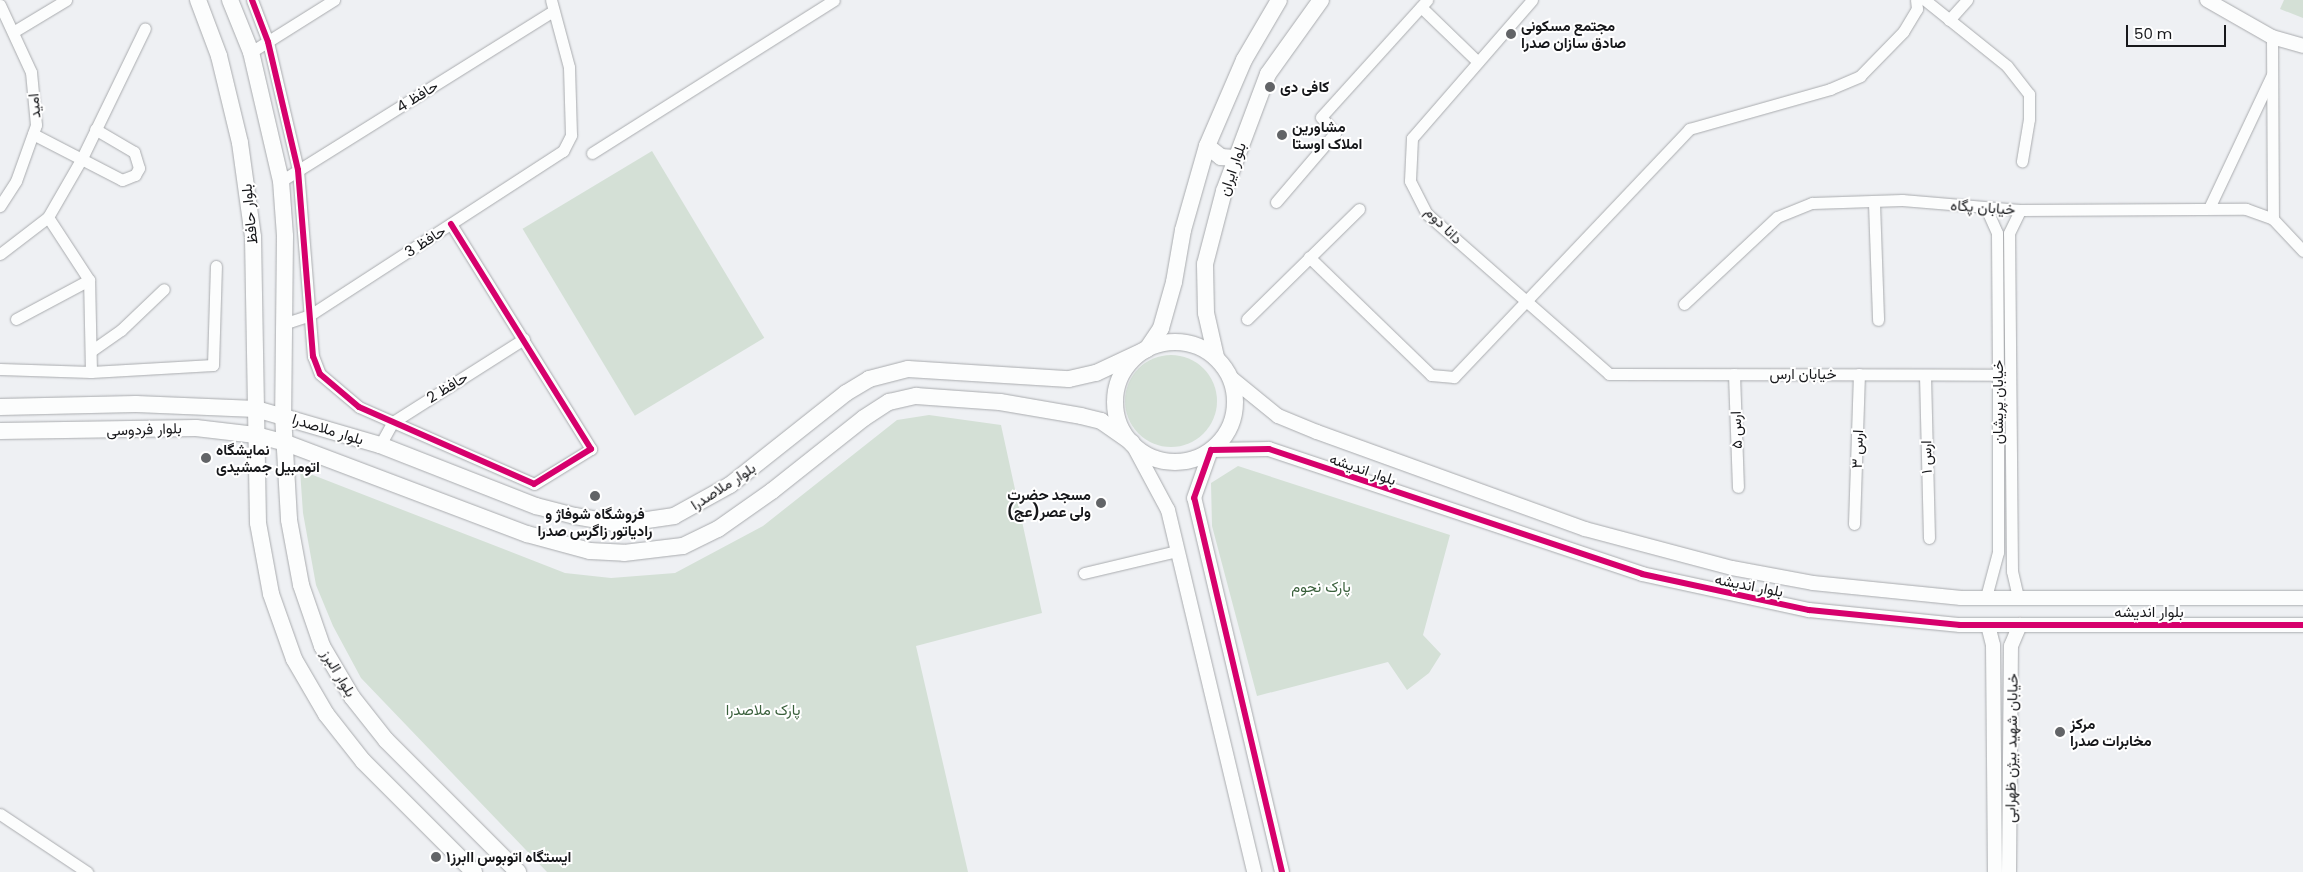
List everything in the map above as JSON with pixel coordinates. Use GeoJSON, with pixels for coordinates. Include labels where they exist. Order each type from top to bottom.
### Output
{"type":"FeatureCollection","features":[{"type":"Feature","properties":{"kind":"main road","name":"بلوار حافظ"},"geometry":{"type":"LineString","coordinates":[[198,0],[219,56],[240,142],[253,237],[256,435]]}},
{"type":"Feature","properties":{"kind":"main road"},"geometry":{"type":"LineString","coordinates":[[230,0],[251,52],[281,181],[285,236],[283,415]]}},
{"type":"Feature","properties":{"kind":"main road","name":"بلوار ایران"},"geometry":{"type":"LineString","coordinates":[[1147,348],[1161,328],[1174,282],[1183,230],[1207,146],[1244,60],[1279,0]]}},
{"type":"Feature","properties":{"kind":"main road","name":"بلوار ایران"},"geometry":{"type":"LineString","coordinates":[[1216,357],[1206,313],[1205,264],[1235,158],[1268,74],[1321,0]]}},
{"type":"Feature","properties":{"kind":"main road"},"geometry":{"type":"LineString","coordinates":[[1207,146],[1221,157],[1235,158]]}},
{"type":"Feature","properties":{"kind":"main road"},"geometry":{"type":"LineString","coordinates":[[1164,342],[1183,342],[1200,347],[1216,357],[1230,377],[1235,392],[1231,424],[1211,450],[1195,458],[1170,461],[1146,454],[1132,443],[1121,428],[1116,411],[1116,392],[1122,375],[1132,360],[1147,348],[1164,342]]}},
{"type":"Feature","properties":{"kind":"main road","name":"بلوار ملاصدرا"},"geometry":{"type":"LineString","coordinates":[[283,415],[380,445],[536,506],[620,524],[647,522],[674,516],[730,485],[846,393],[869,379],[890,372],[970,371],[1069,379],[1096,373],[1147,348]]}},
{"type":"Feature","properties":{"kind":"main road","name":"بلوار ملاصدرا"},"geometry":{"type":"LineString","coordinates":[[286,443],[527,534],[590,551],[624,553],[682,546],[718,528],[772,491],[864,418],[889,402],[916,396],[1000,402],[1081,416],[1101,421],[1132,443]]}},
{"type":"Feature","properties":{"kind":"main road","name":"بلوار فردوسی"},"geometry":{"type":"LineString","coordinates":[[0,407],[136,404],[256,409],[283,415]]}},
{"type":"Feature","properties":{"kind":"main road","name":"بلوار البرز"},"geometry":{"type":"LineString","coordinates":[[283,415],[289,520],[301,585],[322,646],[352,697],[386,740],[518,872]]}},
{"type":"Feature","properties":{"kind":"main road","name":"بلوار فردوسی"},"geometry":{"type":"LineString","coordinates":[[0,431],[196,428],[256,435],[286,443]]}},
{"type":"Feature","properties":{"kind":"main road"},"geometry":{"type":"LineString","coordinates":[[256,435],[258,523],[271,594],[294,659],[326,714],[363,761],[474,872]]}},
{"type":"Feature","properties":{"kind":"street"},"geometry":{"type":"LineString","coordinates":[[13,32],[66,0]]}},
{"type":"Feature","properties":{"kind":"street"},"geometry":{"type":"LineString","coordinates":[[252,0],[268,42],[298,170],[313,356],[320,374],[359,407],[534,484],[591,449],[452,224]]}},
{"type":"Feature","properties":{"kind":"street"},"geometry":{"type":"LineString","coordinates":[[251,52],[334,0]]}},
{"type":"Feature","properties":{"kind":"street"},"geometry":{"type":"LineString","coordinates":[[592,153],[834,0]]}},
{"type":"Feature","properties":{"kind":"street","name":"دانا دوم"},"geometry":{"type":"LineString","coordinates":[[1532,0],[1412,138],[1410,181],[1428,214],[1609,374]]}},
{"type":"Feature","properties":{"kind":"street"},"geometry":{"type":"LineString","coordinates":[[1309,257],[1431,375],[1454,377],[1689,129],[1830,89],[1860,76],[1903,32],[1917,9],[1916,0]]}},
{"type":"Feature","properties":{"kind":"street"},"geometry":{"type":"LineString","coordinates":[[1925,0],[2007,66],[2029,94],[2029,119],[2022,161]]}},
{"type":"Feature","properties":{"kind":"street"},"geometry":{"type":"LineString","coordinates":[[1949,20],[1967,0]]}},
{"type":"Feature","properties":{"kind":"street"},"geometry":{"type":"LineString","coordinates":[[2207,0],[2272,37],[2303,46]]}},
{"type":"Feature","properties":{"kind":"street"},"geometry":{"type":"LineString","coordinates":[[1276,202],[1335,133],[1321,117],[1424,4],[1478,62]]}},
{"type":"Feature","properties":{"kind":"street","name":"امید"},"geometry":{"type":"LineString","coordinates":[[0,5],[31,72],[36,125],[16,181],[0,206]]}},
{"type":"Feature","properties":{"kind":"street","name":"حافظ 3"},"geometry":{"type":"LineString","coordinates":[[283,324],[310,314],[563,151],[572,135],[569,67],[552,6]]}},
{"type":"Feature","properties":{"kind":"street","name":"حافظ 4"},"geometry":{"type":"LineString","coordinates":[[281,181],[552,6]]}},
{"type":"Feature","properties":{"kind":"street"},"geometry":{"type":"LineString","coordinates":[[0,254],[48,217],[82,158],[145,28]]}},
{"type":"Feature","properties":{"kind":"street"},"geometry":{"type":"LineString","coordinates":[[2272,37],[2274,71],[2273,219]]}},
{"type":"Feature","properties":{"kind":"street"},"geometry":{"type":"LineString","coordinates":[[2210,206],[2274,71]]}},
{"type":"Feature","properties":{"kind":"street"},"geometry":{"type":"LineString","coordinates":[[33,134],[122,180],[129,180],[139,168],[134,152],[95,129]]}},
{"type":"Feature","properties":{"kind":"street","name":"خیابان پگاه"},"geometry":{"type":"LineString","coordinates":[[1684,304],[1777,217],[1812,202],[1874,203],[1902,200],[2020,210],[2210,206],[2246,208],[2273,219],[2303,251]]}},
{"type":"Feature","properties":{"kind":"street"},"geometry":{"type":"LineString","coordinates":[[1874,203],[1878,320]]}},
{"type":"Feature","properties":{"kind":"street"},"geometry":{"type":"LineString","coordinates":[[1246,319],[1359,208]]}},
{"type":"Feature","properties":{"kind":"street","name":"خیابان پریشان"},"geometry":{"type":"LineString","coordinates":[[1986,208],[1998,233],[1998,552],[1986,597]]}},
{"type":"Feature","properties":{"kind":"street","name":"خیابان پریشان"},"geometry":{"type":"LineString","coordinates":[[2018,597],[2012,571],[2009,233],[2020,210]]}},
{"type":"Feature","properties":{"kind":"street"},"geometry":{"type":"LineString","coordinates":[[48,217],[88,280],[91,372]]}},
{"type":"Feature","properties":{"kind":"street"},"geometry":{"type":"LineString","coordinates":[[0,369],[91,372],[212,366],[216,266]]}},
{"type":"Feature","properties":{"kind":"street"},"geometry":{"type":"LineString","coordinates":[[16,319],[88,280]]}},
{"type":"Feature","properties":{"kind":"street"},"geometry":{"type":"LineString","coordinates":[[91,351],[121,330],[164,289]]}},
{"type":"Feature","properties":{"kind":"street","name":"حافظ 2"},"geometry":{"type":"LineString","coordinates":[[380,445],[393,422],[524,339]]}},
{"type":"Feature","properties":{"kind":"street","name":"خیابان ارس"},"geometry":{"type":"LineString","coordinates":[[1609,374],[1998,375]]}},
{"type":"Feature","properties":{"kind":"street","name":"ارس ۵"},"geometry":{"type":"LineString","coordinates":[[1734,374],[1738,487]]}},
{"type":"Feature","properties":{"kind":"street","name":"ارس ۳"},"geometry":{"type":"LineString","coordinates":[[1854,524],[1859,374]]}},
{"type":"Feature","properties":{"kind":"street","name":"ارس ۱"},"geometry":{"type":"LineString","coordinates":[[1925,375],[1929,538]]}},
{"type":"Feature","properties":{"kind":"street","name":"بلوار اندیشه"},"geometry":{"type":"LineString","coordinates":[[1230,377],[1278,416],[1317,432],[1585,529],[1649,548],[1813,583],[1894,594],[1986,597],[2303,598]]}},
{"type":"Feature","properties":{"kind":"street"},"geometry":{"type":"LineString","coordinates":[[1132,443],[1168,510],[1254,872]]}},
{"type":"Feature","properties":{"kind":"street","name":"بلوار اندیشه"},"geometry":{"type":"LineString","coordinates":[[1211,450],[1269,449],[1576,554],[1727,595],[1892,620],[2020,625],[2303,625]]}},
{"type":"Feature","properties":{"kind":"street"},"geometry":{"type":"LineString","coordinates":[[1211,450],[1194,498],[1282,872]]}},
{"type":"Feature","properties":{"kind":"street"},"geometry":{"type":"LineString","coordinates":[[1084,573],[1177,551]]}},
{"type":"Feature","properties":{"kind":"street","name":"خیابان شهید بیژن ظهرابی"},"geometry":{"type":"LineString","coordinates":[[1988,624],[1993,645],[1995,872]]}},
{"type":"Feature","properties":{"kind":"street","name":"خیابان شهید بیژن ظهرابی"},"geometry":{"type":"LineString","coordinates":[[2010,872],[2012,646],[2020,625]]}},
{"type":"Feature","properties":{"kind":"street"},"geometry":{"type":"LineString","coordinates":[[0,814],[88,872]]}},
{"type":"Feature","properties":{"kind":"green space"},"geometry":{"type":"Polygon","coordinates":[[[2284,0],[2303,0],[2303,18],[2280,9],[2284,0]]]}},
{"type":"Feature","properties":{"kind":"green space"},"geometry":{"type":"Polygon","coordinates":[[[652,151],[764,338],[635,416],[523,229],[652,151]]]}},
{"type":"Feature","properties":{"kind":"green space"},"geometry":{"type":"Polygon","coordinates":[[[1171,355],[1189,359],[1203,369],[1213,383],[1217,401],[1213,419],[1203,433],[1189,443],[1171,447],[1153,443],[1139,433],[1129,419],[1125,401],[1129,383],[1139,369],[1153,359],[1171,355]]]}},
{"type":"Feature","properties":{"kind":"green space","name":"پارک ملاصدرا"},"geometry":{"type":"Polygon","coordinates":[[[929,415],[1001,425],[1042,613],[916,646],[968,872],[547,872],[361,678],[333,626],[316,585],[303,513],[300,470],[565,573],[611,578],[675,573],[763,526],[897,420],[929,415]]]}},
{"type":"Feature","properties":{"kind":"green space","name":"پارک نجوم"},"geometry":{"type":"Polygon","coordinates":[[[1238,466],[1450,535],[1423,635],[1441,654],[1429,673],[1407,690],[1388,662],[1257,696],[1212,526],[1211,483],[1238,466]]]}},
{"type":"Feature","properties":{"kind":"cycle path"},"geometry":{"type":"LineString","coordinates":[[252,0],[268,42],[298,170],[313,356],[320,374],[359,407],[534,484],[591,449],[451,224]]}},
{"type":"Feature","properties":{"kind":"cycle path"},"geometry":{"type":"LineString","coordinates":[[1282,872],[1194,498],[1211,450],[1269,449],[1642,574],[1809,610],[1960,625],[2303,625]]}},
{"type":"Feature","properties":{"kind":"place","name":"مجتمع مسکونی صادق سازان صدرا"},"geometry":{"type":"Point","coordinates":[1511,34]}},
{"type":"Feature","properties":{"kind":"place","name":"کافی دی"},"geometry":{"type":"Point","coordinates":[1270,87]}},
{"type":"Feature","properties":{"kind":"place","name":"مشاورین املاک اوستا"},"geometry":{"type":"Point","coordinates":[1282,135]}},
{"type":"Feature","properties":{"kind":"place","name":"نمایشگاه اتومبیل جمشیدی"},"geometry":{"type":"Point","coordinates":[206,458]}},
{"type":"Feature","properties":{"kind":"place","name":"فروشگاه شوفاژ و رادیاتور زاگرس صدرا"},"geometry":{"type":"Point","coordinates":[595,496]}},
{"type":"Feature","properties":{"kind":"place","name":"مسجد حضرت ولی عصر(عج)"},"geometry":{"type":"Point","coordinates":[1101,503]}},
{"type":"Feature","properties":{"kind":"place","name":"مرکز مخابرات صدرا"},"geometry":{"type":"Point","coordinates":[2060,732]}},
{"type":"Feature","properties":{"kind":"place","name":"ایستگاه اتوبوس اابرز۱"},"geometry":{"type":"Point","coordinates":[436,857]}}]}
